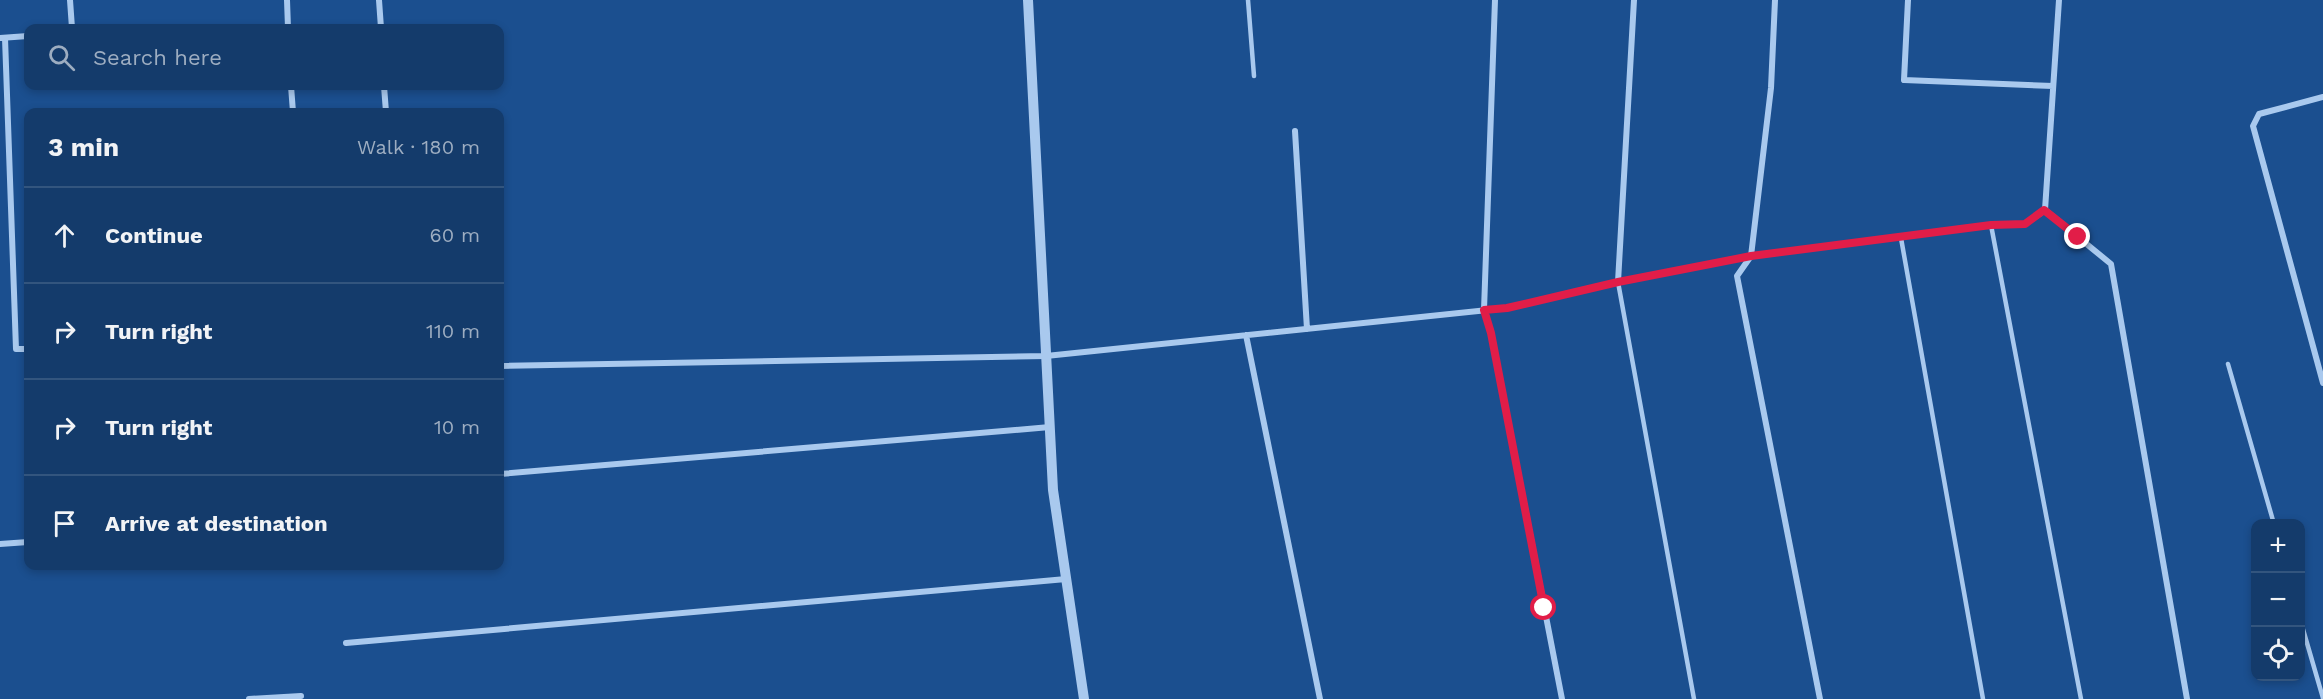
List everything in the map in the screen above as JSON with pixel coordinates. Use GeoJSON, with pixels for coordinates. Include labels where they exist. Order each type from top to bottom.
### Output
{"type":"FeatureCollection","features":[{"type":"Feature","properties":{"kind":"street"},"geometry":{"type":"LineString","coordinates":[[70,0],[72,24]]}},
{"type":"Feature","properties":{"kind":"street"},"geometry":{"type":"LineString","coordinates":[[287,0],[288,24]]}},
{"type":"Feature","properties":{"kind":"street"},"geometry":{"type":"LineString","coordinates":[[379,0],[381,24]]}},
{"type":"Feature","properties":{"kind":"street"},"geometry":{"type":"LineString","coordinates":[[1028,0],[1053,490],[1084,699]]}},
{"type":"Feature","properties":{"kind":"street"},"geometry":{"type":"LineString","coordinates":[[1495,0],[1484,310],[1491,333],[1562,699]]}},
{"type":"Feature","properties":{"kind":"street"},"geometry":{"type":"LineString","coordinates":[[1618,282],[1634,0]]}},
{"type":"Feature","properties":{"kind":"street"},"geometry":{"type":"LineString","coordinates":[[1775,0],[1771,88],[1751,256],[1737,276],[1820,699]]}},
{"type":"Feature","properties":{"kind":"street"},"geometry":{"type":"LineString","coordinates":[[1908,0],[1904,80],[2053,86]]}},
{"type":"Feature","properties":{"kind":"street"},"geometry":{"type":"LineString","coordinates":[[504,366],[1046,356],[1507,308],[1618,282],[1751,256],[1991,225],[2025,224],[2044,210],[2059,0]]}},
{"type":"Feature","properties":{"kind":"street"},"geometry":{"type":"LineString","coordinates":[[24,36],[2,38],[16,349],[24,349]]}},
{"type":"Feature","properties":{"kind":"street"},"geometry":{"type":"LineString","coordinates":[[291,90],[293,108]]}},
{"type":"Feature","properties":{"kind":"street"},"geometry":{"type":"LineString","coordinates":[[384,90],[386,108]]}},
{"type":"Feature","properties":{"kind":"street"},"geometry":{"type":"LineString","coordinates":[[2323,97],[2259,114],[2253,126],[2323,383]]}},
{"type":"Feature","properties":{"kind":"street"},"geometry":{"type":"LineString","coordinates":[[1295,132],[1307,329]]}},
{"type":"Feature","properties":{"kind":"street"},"geometry":{"type":"LineString","coordinates":[[2044,210],[2110,264],[2187,699]]}},
{"type":"Feature","properties":{"kind":"street"},"geometry":{"type":"LineString","coordinates":[[1246,335],[1320,699]]}},
{"type":"Feature","properties":{"kind":"street"},"geometry":{"type":"LineString","coordinates":[[504,474],[1050,427]]}},
{"type":"Feature","properties":{"kind":"street"},"geometry":{"type":"LineString","coordinates":[[0,544],[24,542]]}},
{"type":"Feature","properties":{"kind":"street"},"geometry":{"type":"LineString","coordinates":[[346,643],[1066,579]]}},
{"type":"Feature","properties":{"kind":"street"},"geometry":{"type":"LineString","coordinates":[[249,699],[301,696]]}},
{"type":"Feature","properties":{"kind":"lane"},"geometry":{"type":"LineString","coordinates":[[1248,0],[1254,76]]}},
{"type":"Feature","properties":{"kind":"lane"},"geometry":{"type":"LineString","coordinates":[[1991,225],[2081,699]]}},
{"type":"Feature","properties":{"kind":"lane"},"geometry":{"type":"LineString","coordinates":[[1901,238],[1983,699]]}},
{"type":"Feature","properties":{"kind":"lane"},"geometry":{"type":"LineString","coordinates":[[1618,282],[1694,699]]}},
{"type":"Feature","properties":{"kind":"lane"},"geometry":{"type":"LineString","coordinates":[[2228,364],[2273,519]]}},
{"type":"Feature","properties":{"kind":"lane"},"geometry":{"type":"LineString","coordinates":[[2303,627],[2323,698]]}},
{"type":"Feature","properties":{"kind":"route"},"geometry":{"type":"LineString","coordinates":[[1544,608],[1491,333],[1484,310],[1507,308],[1618,282],[1751,256],[1991,225],[2025,224],[2044,210],[2078,237]]}}]}
